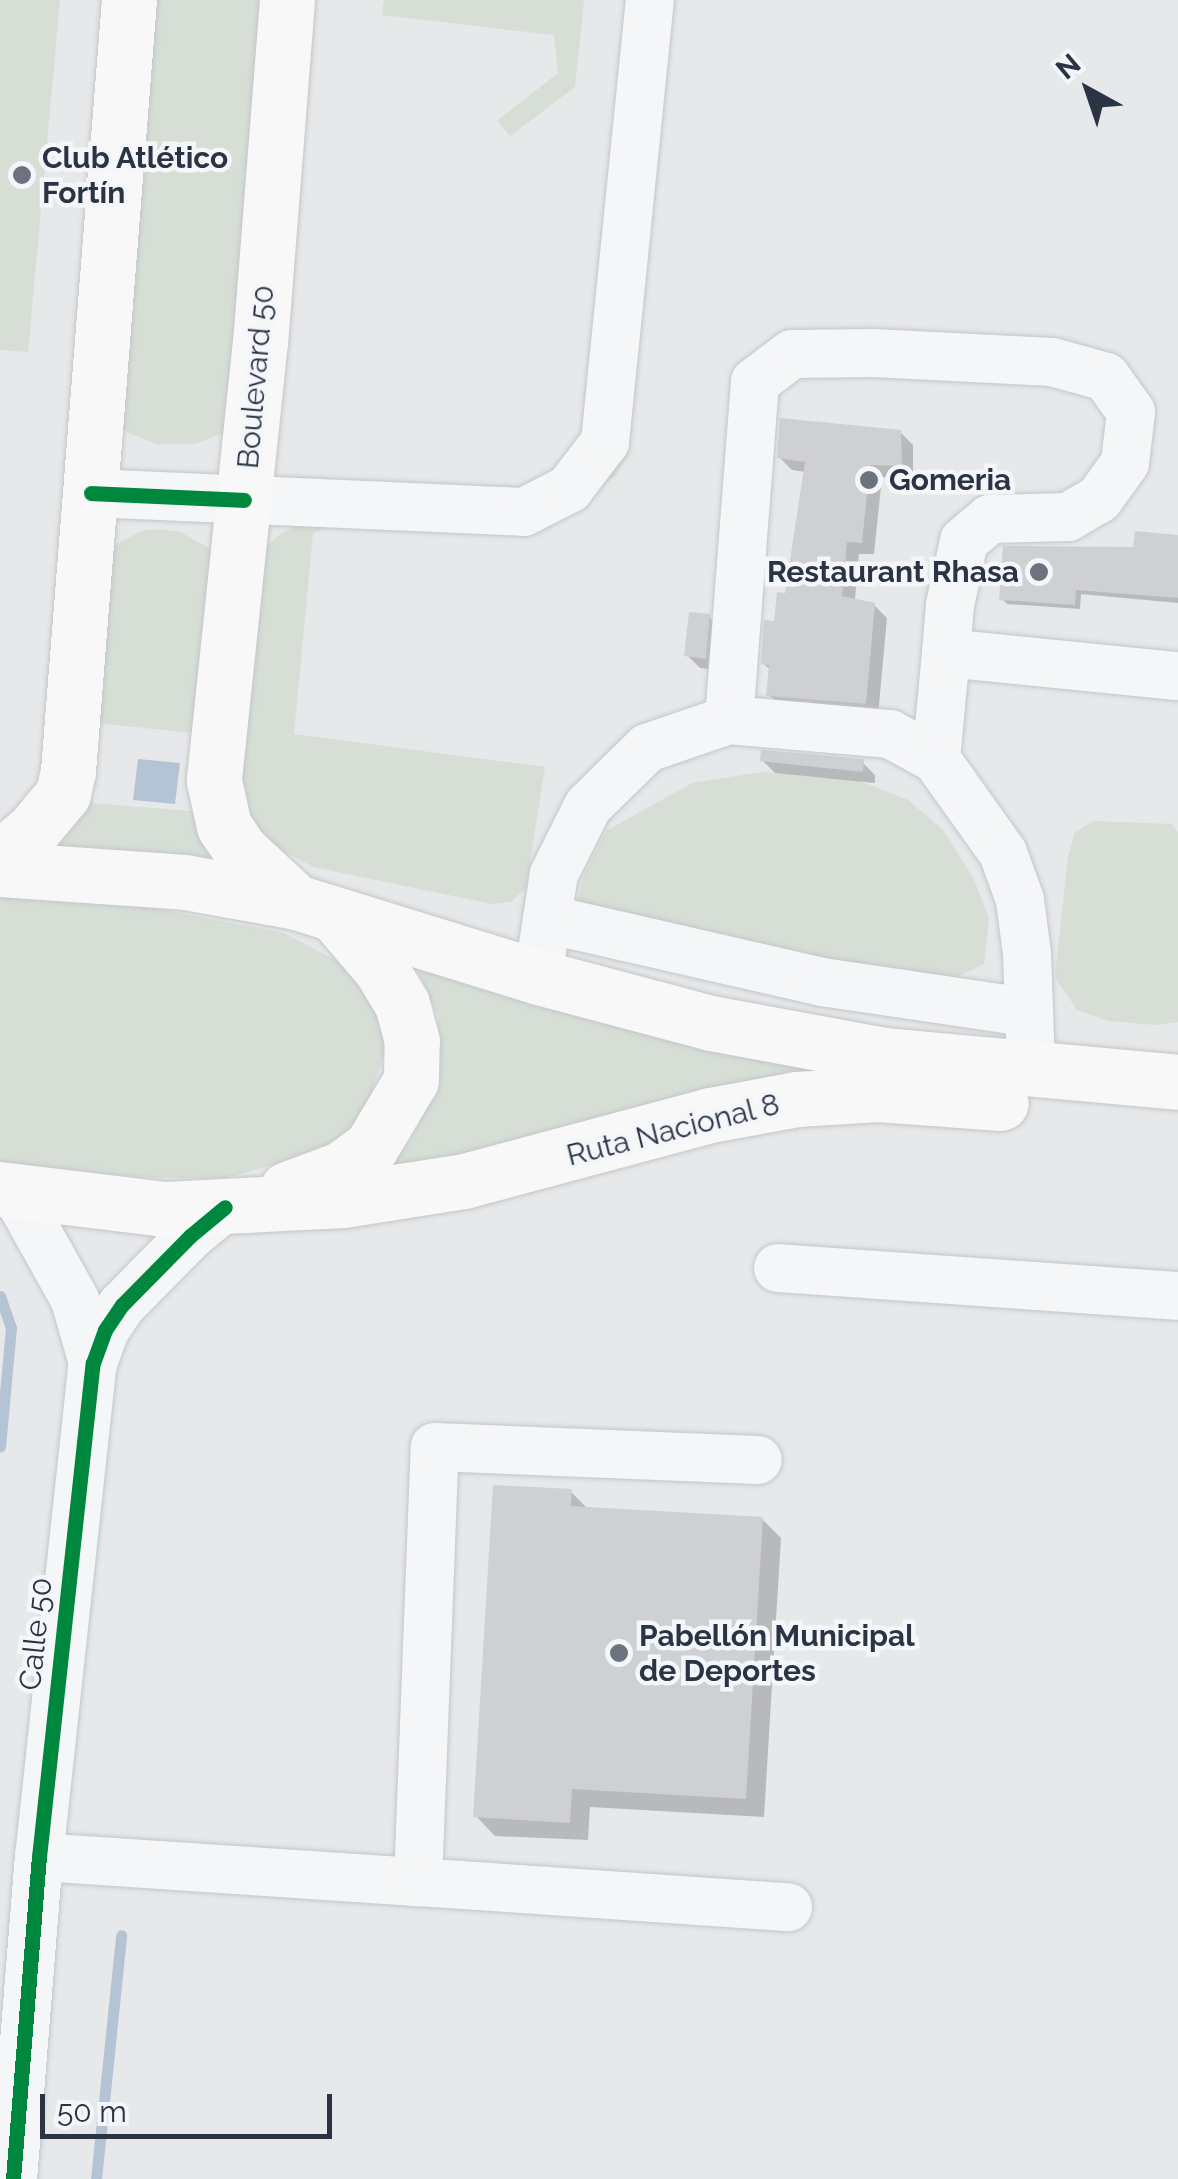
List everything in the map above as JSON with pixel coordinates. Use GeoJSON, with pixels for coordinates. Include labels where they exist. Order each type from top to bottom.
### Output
{"type":"FeatureCollection","features":[{"type":"Feature","properties":{"kind":"main road"},"geometry":{"type":"LineString","coordinates":[[0,858],[32,830],[63,794],[91,494],[129,0]]}},
{"type":"Feature","properties":{"kind":"main road","name":"Boulevard 50"},"geometry":{"type":"LineString","coordinates":[[287,0],[244,500],[214,781],[216,805],[240,850],[316,909]]}},
{"type":"Feature","properties":{"kind":"main road"},"geometry":{"type":"LineString","coordinates":[[0,868],[185,882],[316,909],[538,977],[710,1023],[884,1055],[1178,1082]]}},
{"type":"Feature","properties":{"kind":"main road","name":"Ruta Nacional 8"},"geometry":{"type":"LineString","coordinates":[[228,1207],[341,1169],[371,1147],[410,1080],[412,1041],[402,1004],[381,969],[316,909]]}},
{"type":"Feature","properties":{"kind":"main road","name":"Ruta Nacional 8"},"geometry":{"type":"LineString","coordinates":[[8,1190],[165,1209],[342,1200],[464,1181],[710,1115],[798,1099],[878,1094],[1178,1117]]}},
{"type":"Feature","properties":{"kind":"street"},"geometry":{"type":"LineString","coordinates":[[91,494],[524,512],[561,496],[598,456],[605,442],[650,0]]}},
{"type":"Feature","properties":{"kind":"street"},"geometry":{"type":"LineString","coordinates":[[729,720],[755,382],[792,354],[874,353],[1052,362],[1106,376],[1131,412],[1125,462],[1098,499],[1068,517],[990,519],[964,541],[950,606],[936,759]]}},
{"type":"Feature","properties":{"kind":"street"},"geometry":{"type":"LineString","coordinates":[[946,653],[1178,676]]}},
{"type":"Feature","properties":{"kind":"street"},"geometry":{"type":"LineString","coordinates":[[538,977],[554,874],[588,806],[647,748],[729,720],[890,734],[936,759],[1003,853],[1020,900],[1028,953],[1026,1012],[1031,1069]]}},
{"type":"Feature","properties":{"kind":"street"},"geometry":{"type":"LineString","coordinates":[[547,919],[822,982],[1026,1012]]}},
{"type":"Feature","properties":{"kind":"street","name":"Calle 50"},"geometry":{"type":"LineString","coordinates":[[8,1190],[75,1300],[94,1363]]}},
{"type":"Feature","properties":{"kind":"street","name":"Calle 50"},"geometry":{"type":"LineString","coordinates":[[13,2179],[39,1856],[94,1363],[105,1330],[122,1305],[164,1259],[228,1207]]}},
{"type":"Feature","properties":{"kind":"street"},"geometry":{"type":"LineString","coordinates":[[778,1268],[1178,1296]]}},
{"type":"Feature","properties":{"kind":"street"},"geometry":{"type":"LineString","coordinates":[[418,1882],[435,1447],[758,1460]]}},
{"type":"Feature","properties":{"kind":"street"},"geometry":{"type":"LineString","coordinates":[[39,1856],[788,1907]]}},
{"type":"Feature","properties":{"kind":"shaded area","name":"Club Atlético Fortín"},"geometry":{"type":"Polygon","coordinates":[[[0,0],[60,0],[28,352],[0,350],[0,0]]]}},
{"type":"Feature","properties":{"kind":"shaded area"},"geometry":{"type":"Polygon","coordinates":[[[151,0],[264,0],[228,431],[195,444],[156,444],[127,432],[115,422],[151,0]]]}},
{"type":"Feature","properties":{"kind":"shaded area"},"geometry":{"type":"Polygon","coordinates":[[[384,0],[584,0],[575,87],[510,136],[497,121],[558,73],[554,35],[382,15],[384,0]]]}},
{"type":"Feature","properties":{"kind":"shaded area"},"geometry":{"type":"Polygon","coordinates":[[[630,452],[616,475],[567,517],[531,534],[343,520],[313,533],[294,734],[545,767],[526,888],[511,902],[492,904],[313,867],[274,846],[248,826],[232,794],[261,551],[282,533],[320,513],[531,516],[606,455],[630,452]]]}},
{"type":"Feature","properties":{"kind":"shaded area"},"geometry":{"type":"Polygon","coordinates":[[[141,531],[180,532],[211,549],[202,734],[87,722],[110,548],[141,531]]]}},
{"type":"Feature","properties":{"kind":"shaded area"},"geometry":{"type":"Polygon","coordinates":[[[762,772],[860,781],[908,800],[943,830],[974,879],[989,919],[984,964],[933,988],[572,924],[584,874],[606,831],[692,783],[762,772]]]}},
{"type":"Feature","properties":{"kind":"shaded area"},"geometry":{"type":"Polygon","coordinates":[[[78,802],[202,812],[232,870],[33,849],[78,802]]]}},
{"type":"Feature","properties":{"kind":"shaded area"},"geometry":{"type":"Polygon","coordinates":[[[1093,821],[1172,824],[1178,832],[1178,1022],[1156,1025],[1108,1021],[1077,1010],[1055,977],[1068,857],[1075,832],[1093,821]]]}},
{"type":"Feature","properties":{"kind":"shaded area"},"geometry":{"type":"Polygon","coordinates":[[[0,897],[127,903],[284,933],[345,965],[375,1003],[389,1040],[362,1120],[330,1149],[226,1178],[153,1178],[0,1165],[0,897]]]}},
{"type":"Feature","properties":{"kind":"shaded area"},"geometry":{"type":"Polygon","coordinates":[[[408,949],[804,1059],[804,1074],[429,1169],[388,1170],[410,1142],[429,1103],[437,1066],[439,1018],[408,949]]]}},
{"type":"Feature","properties":{"kind":"water"},"geometry":{"type":"Polygon","coordinates":[[[138,759],[180,763],[175,804],[133,800],[138,759]]]}},
{"type":"Feature","properties":{"kind":"building"},"geometry":{"type":"Polygon","coordinates":[[[780,418],[901,430],[902,466],[870,465],[862,543],[847,542],[842,596],[875,603],[866,704],[766,696],[769,665],[761,664],[764,620],[774,621],[777,592],[785,593],[805,462],[777,458],[780,418]]]}},
{"type":"Feature","properties":{"kind":"building"},"geometry":{"type":"Polygon","coordinates":[[[1135,531],[1178,535],[1178,598],[1076,590],[1075,605],[999,600],[1003,546],[1133,547],[1135,531]]]}},
{"type":"Feature","properties":{"kind":"building"},"geometry":{"type":"Polygon","coordinates":[[[689,612],[710,614],[706,659],[684,656],[689,612]]]}},
{"type":"Feature","properties":{"kind":"building"},"geometry":{"type":"Polygon","coordinates":[[[761,750],[864,759],[863,772],[760,761],[761,750]]]}},
{"type":"Feature","properties":{"kind":"building","name":"Pabellón Municipal de Deportes"},"geometry":{"type":"Polygon","coordinates":[[[493,1485],[572,1489],[571,1506],[763,1517],[746,1799],[572,1789],[570,1823],[473,1817],[493,1485]]]}},
{"type":"Feature","properties":{"kind":"waterway"},"geometry":{"type":"LineString","coordinates":[[0,1296],[11,1328],[0,1446]]}},
{"type":"Feature","properties":{"kind":"waterway"},"geometry":{"type":"LineString","coordinates":[[96,2179],[121,1935]]}},
{"type":"Feature","properties":{"kind":"cycle path"},"geometry":{"type":"LineString","coordinates":[[91,493],[244,500]]}},
{"type":"Feature","properties":{"kind":"cycle path"},"geometry":{"type":"LineString","coordinates":[[13,2179],[39,1857],[93,1363],[105,1330],[122,1305],[190,1236],[225,1207]]}},
{"type":"Feature","properties":{"kind":"place","name":"Club Atlético Fortín"},"geometry":{"type":"Point","coordinates":[22,175]}},
{"type":"Feature","properties":{"kind":"place","name":"Gomeria"},"geometry":{"type":"Point","coordinates":[869,480]}},
{"type":"Feature","properties":{"kind":"place","name":"Restaurant Rhasa"},"geometry":{"type":"Point","coordinates":[1039,572]}},
{"type":"Feature","properties":{"kind":"place","name":"Pabellón Municipal de Deportes"},"geometry":{"type":"Point","coordinates":[619,1653]}}]}
